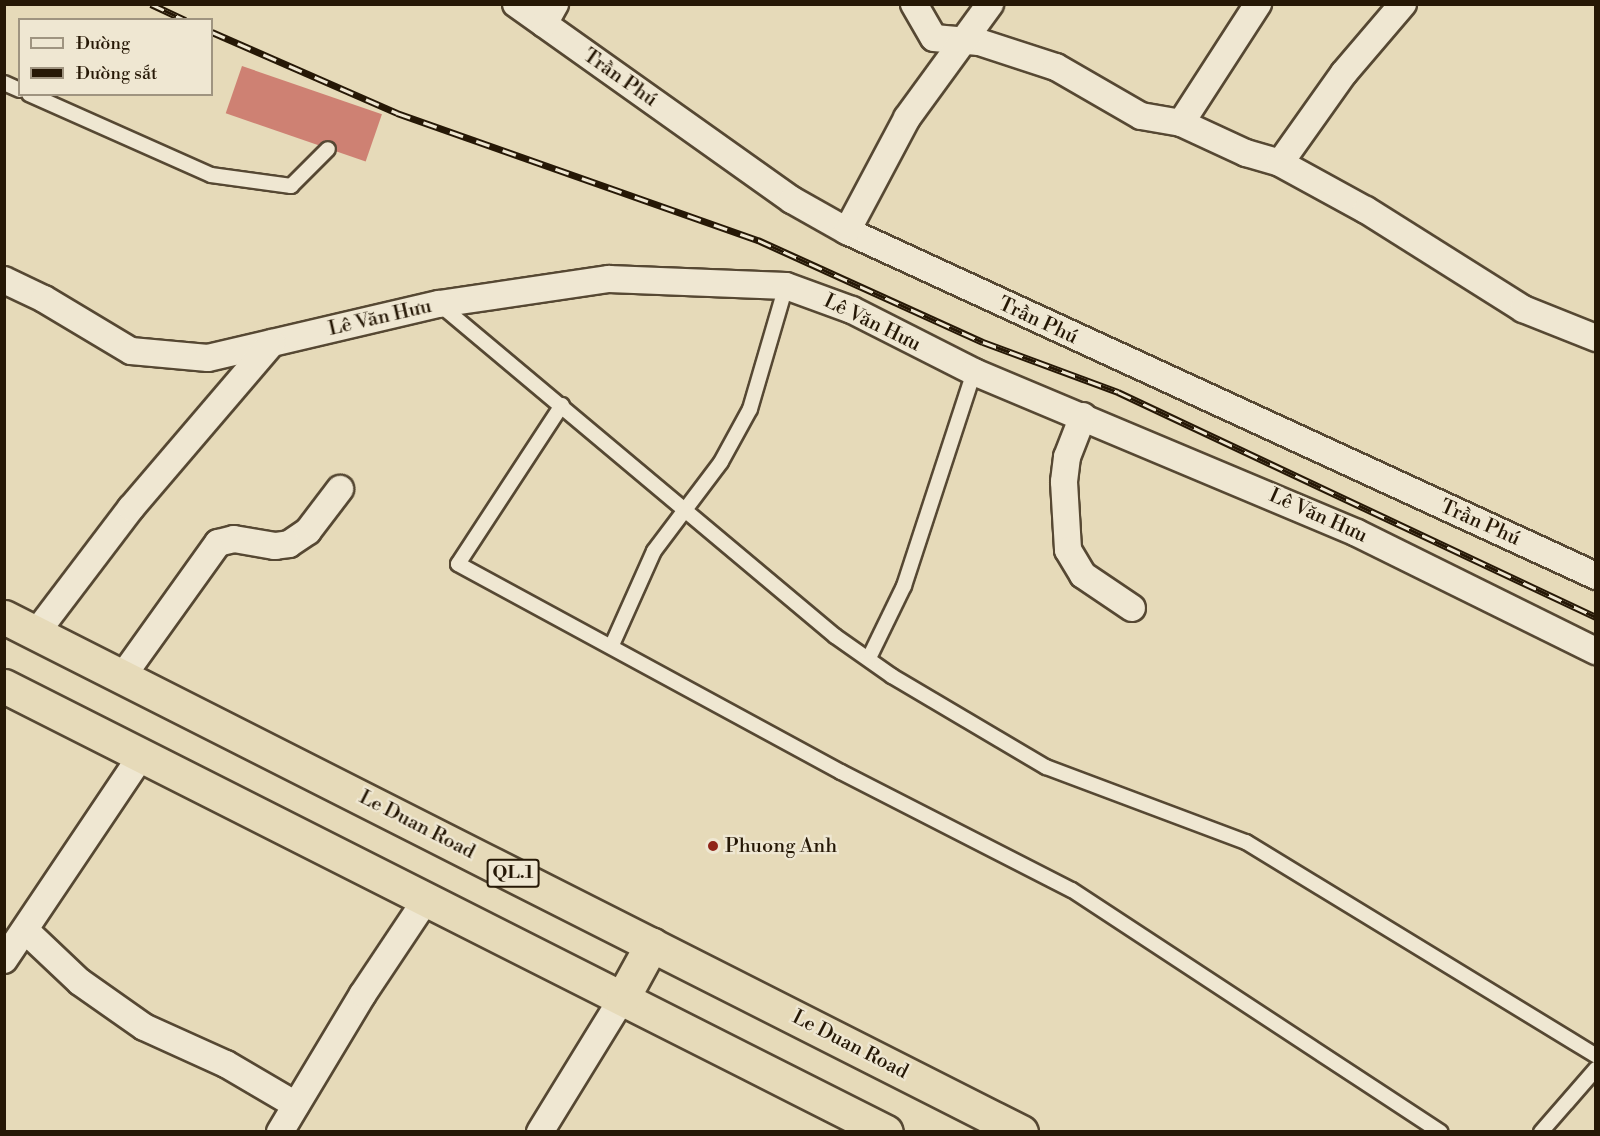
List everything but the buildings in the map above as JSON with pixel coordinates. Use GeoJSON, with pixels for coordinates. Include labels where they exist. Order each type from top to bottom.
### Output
{"type":"FeatureCollection","features":[{"type":"Feature","properties":{"kind":"highway","name":"Le Duan Road"},"geometry":{"type":"LineString","coordinates":[[4,617],[1021,1131]]}},
{"type":"Feature","properties":{"kind":"highway"},"geometry":{"type":"LineString","coordinates":[[4,686],[886,1131]]}},
{"type":"Feature","properties":{"kind":"highway"},"geometry":{"type":"LineString","coordinates":[[623,998],[652,944]]}},
{"type":"Feature","properties":{"kind":"street","name":"Trần Phú"},"geometry":{"type":"LineString","coordinates":[[516,4],[549,14],[792,200],[847,231],[1596,576]]}},
{"type":"Feature","properties":{"kind":"street"},"geometry":{"type":"LineString","coordinates":[[914,4],[934,38],[979,42],[1056,67],[1141,117],[1181,123],[1246,153],[1280,163],[1366,210],[1523,309],[1596,338]]}},
{"type":"Feature","properties":{"kind":"street"},"geometry":{"type":"LineString","coordinates":[[847,231],[907,118],[990,4]]}},
{"type":"Feature","properties":{"kind":"street"},"geometry":{"type":"LineString","coordinates":[[1181,123],[1258,4]]}},
{"type":"Feature","properties":{"kind":"street"},"geometry":{"type":"LineString","coordinates":[[1280,163],[1344,72],[1403,4]]}},
{"type":"Feature","properties":{"kind":"street","name":"Lê Văn Hưu"},"geometry":{"type":"LineString","coordinates":[[4,280],[131,351],[208,358],[439,304],[609,279],[786,286],[852,310],[974,372],[1357,533],[1596,651]]}},
{"type":"Feature","properties":{"kind":"street"},"geometry":{"type":"LineString","coordinates":[[36,633],[131,508],[272,343]]}},
{"type":"Feature","properties":{"kind":"street"},"geometry":{"type":"LineString","coordinates":[[1083,416],[1068,458],[1064,482],[1068,550],[1083,575],[1132,608]]}},
{"type":"Feature","properties":{"kind":"street"},"geometry":{"type":"LineString","coordinates":[[122,677],[218,543],[234,539],[275,546],[289,544],[308,531],[340,489]]}},
{"type":"Feature","properties":{"kind":"street"},"geometry":{"type":"LineString","coordinates":[[4,960],[26,931],[142,755]]}},
{"type":"Feature","properties":{"kind":"street"},"geometry":{"type":"LineString","coordinates":[[280,1131],[369,984],[427,898]]}},
{"type":"Feature","properties":{"kind":"street"},"geometry":{"type":"LineString","coordinates":[[26,931],[80,982],[144,1027],[226,1065],[296,1106]]}},
{"type":"Feature","properties":{"kind":"street"},"geometry":{"type":"LineString","coordinates":[[540,1131],[623,998]]}},
{"type":"Feature","properties":{"kind":"lane"},"geometry":{"type":"LineString","coordinates":[[4,83],[18,89]]}},
{"type":"Feature","properties":{"kind":"lane"},"geometry":{"type":"LineString","coordinates":[[33,96],[211,175],[291,186],[327,149]]}},
{"type":"Feature","properties":{"kind":"lane"},"geometry":{"type":"LineString","coordinates":[[612,645],[654,551],[684,508],[721,462],[750,409],[786,286]]}},
{"type":"Feature","properties":{"kind":"lane"},"geometry":{"type":"LineString","coordinates":[[439,304],[835,636],[892,676],[1046,768],[1246,842],[1596,1056]]}},
{"type":"Feature","properties":{"kind":"lane"},"geometry":{"type":"LineString","coordinates":[[869,658],[904,586],[974,372]]}},
{"type":"Feature","properties":{"kind":"lane"},"geometry":{"type":"LineString","coordinates":[[562,405],[458,564],[612,645],[841,772],[1072,890],[1441,1131]]}},
{"type":"Feature","properties":{"kind":"lane"},"geometry":{"type":"LineString","coordinates":[[1541,1131],[1596,1069]]}},
{"type":"Feature","properties":{"kind":"railway"},"geometry":{"type":"LineString","coordinates":[[151,4],[181,18]]}},
{"type":"Feature","properties":{"kind":"railway"},"geometry":{"type":"LineString","coordinates":[[213,32],[397,113],[758,240],[983,342],[1118,392],[1596,617]]}},
{"type":"Feature","properties":{"kind":"place","name":"Phuong Anh"},"geometry":{"type":"Point","coordinates":[713,846]}}]}
